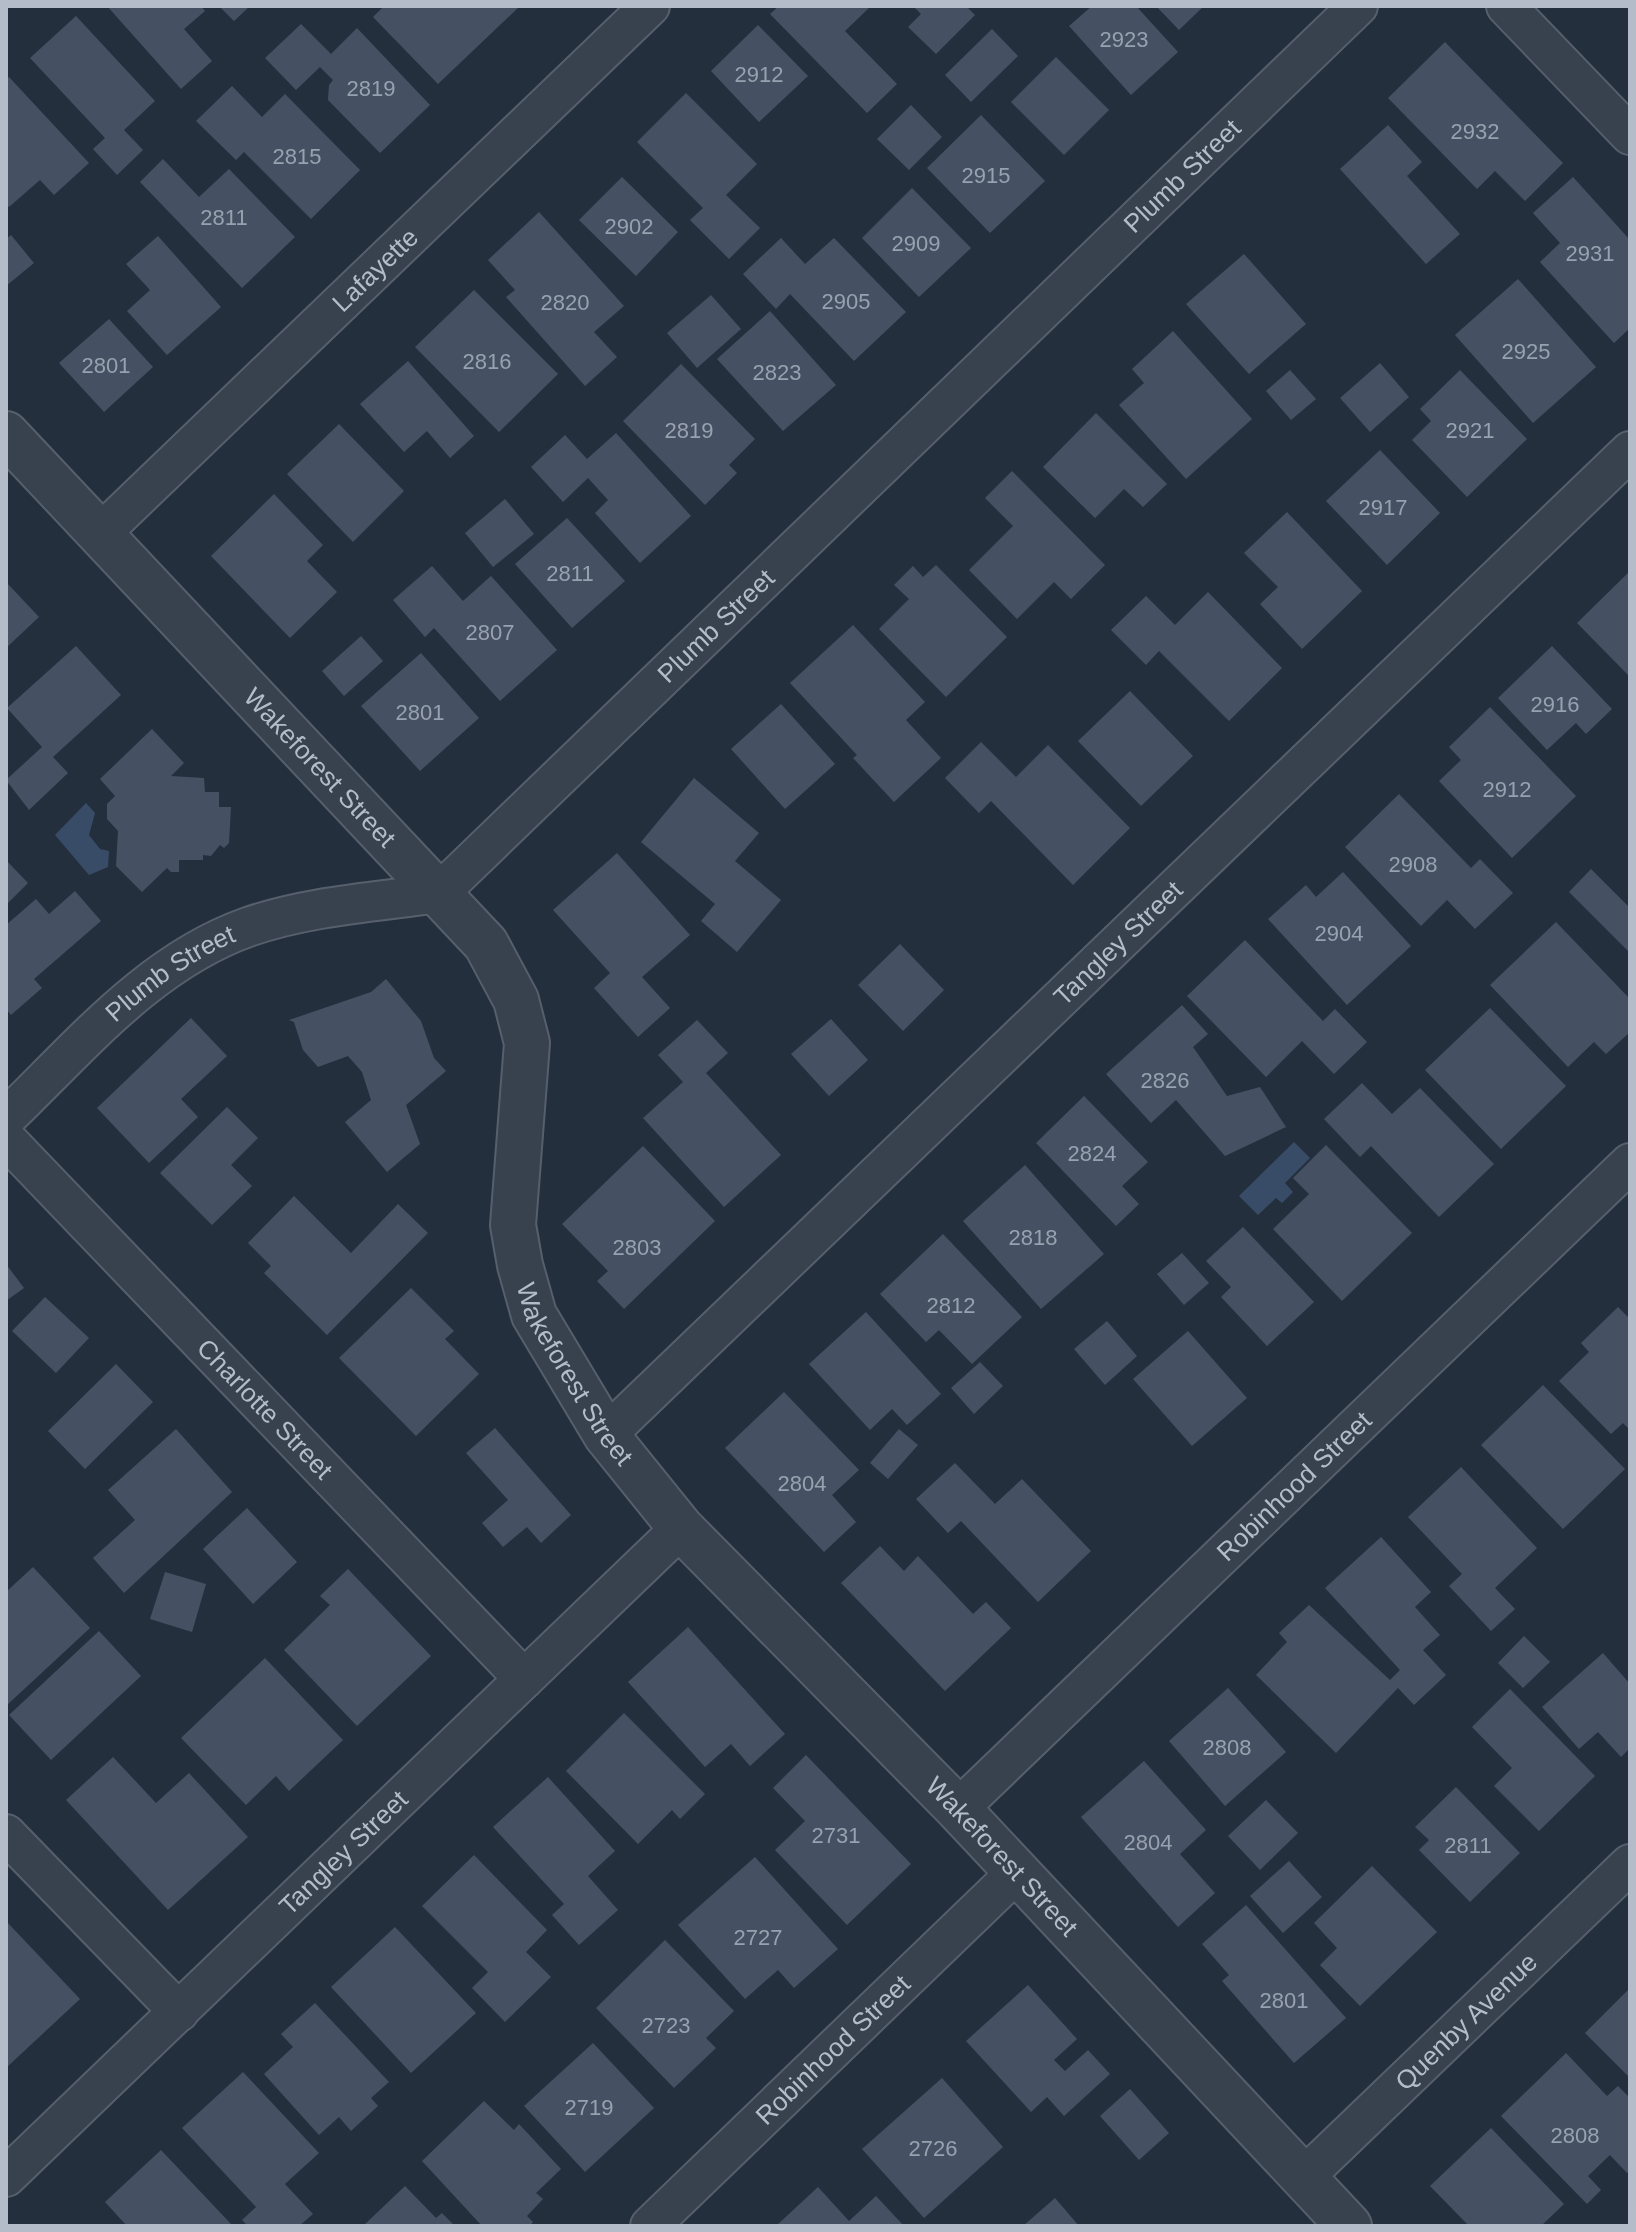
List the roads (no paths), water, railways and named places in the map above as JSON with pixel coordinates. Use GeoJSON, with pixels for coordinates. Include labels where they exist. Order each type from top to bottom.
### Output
{"type":"FeatureCollection","features":[{"type":"Feature","properties":{"kind":"street","name":"Lafayette"},"geometry":{"type":"LineString","coordinates":[[101,533],[650,6]]}},
{"type":"Feature","properties":{"kind":"street","name":"Plumb Street"},"geometry":{"type":"LineString","coordinates":[[6,1118],[147,983],[197,950],[248,927],[328,908],[439,893],[1358,6]]}},
{"type":"Feature","properties":{"kind":"street"},"geometry":{"type":"LineString","coordinates":[[1506,6],[1630,135]]}},
{"type":"Feature","properties":{"kind":"street","name":"Wakeforest Street"},"geometry":{"type":"LineString","coordinates":[[6,434],[486,944],[516,1000],[527,1043],[513,1225],[520,1265],[534,1315],[606,1435],[681,1528],[958,1809],[1324,2209]]}},
{"type":"Feature","properties":{"kind":"street","name":"Tangley Street"},"geometry":{"type":"LineString","coordinates":[[606,1435],[1630,451]]}},
{"type":"Feature","properties":{"kind":"street","name":"Charlotte Street"},"geometry":{"type":"LineString","coordinates":[[6,1139],[524,1679]]}},
{"type":"Feature","properties":{"kind":"street","name":"Robinhood Street"},"geometry":{"type":"LineString","coordinates":[[958,1809],[1630,1163]]}},
{"type":"Feature","properties":{"kind":"street","name":"Tangley Street"},"geometry":{"type":"LineString","coordinates":[[6,2177],[681,1528]]}},
{"type":"Feature","properties":{"kind":"street"},"geometry":{"type":"LineString","coordinates":[[6,1834],[179,2012]]}},
{"type":"Feature","properties":{"kind":"street","name":"Quenby Avenue"},"geometry":{"type":"LineString","coordinates":[[1324,2209],[1630,1864]]}},
{"type":"Feature","properties":{"kind":"street","name":"Robinhood Street"},"geometry":{"type":"LineString","coordinates":[[650,2226],[1015,1874]]}},
{"type":"Feature","properties":{"kind":"water"},"geometry":{"type":"Polygon","coordinates":[[[86,803],[95,813],[89,835],[100,849],[109,851],[108,867],[89,875],[55,835],[86,803]]]}},
{"type":"Feature","properties":{"kind":"water"},"geometry":{"type":"Polygon","coordinates":[[[1294,1142],[1310,1158],[1285,1183],[1293,1192],[1282,1203],[1276,1198],[1258,1215],[1239,1196],[1294,1142]]]}}]}
